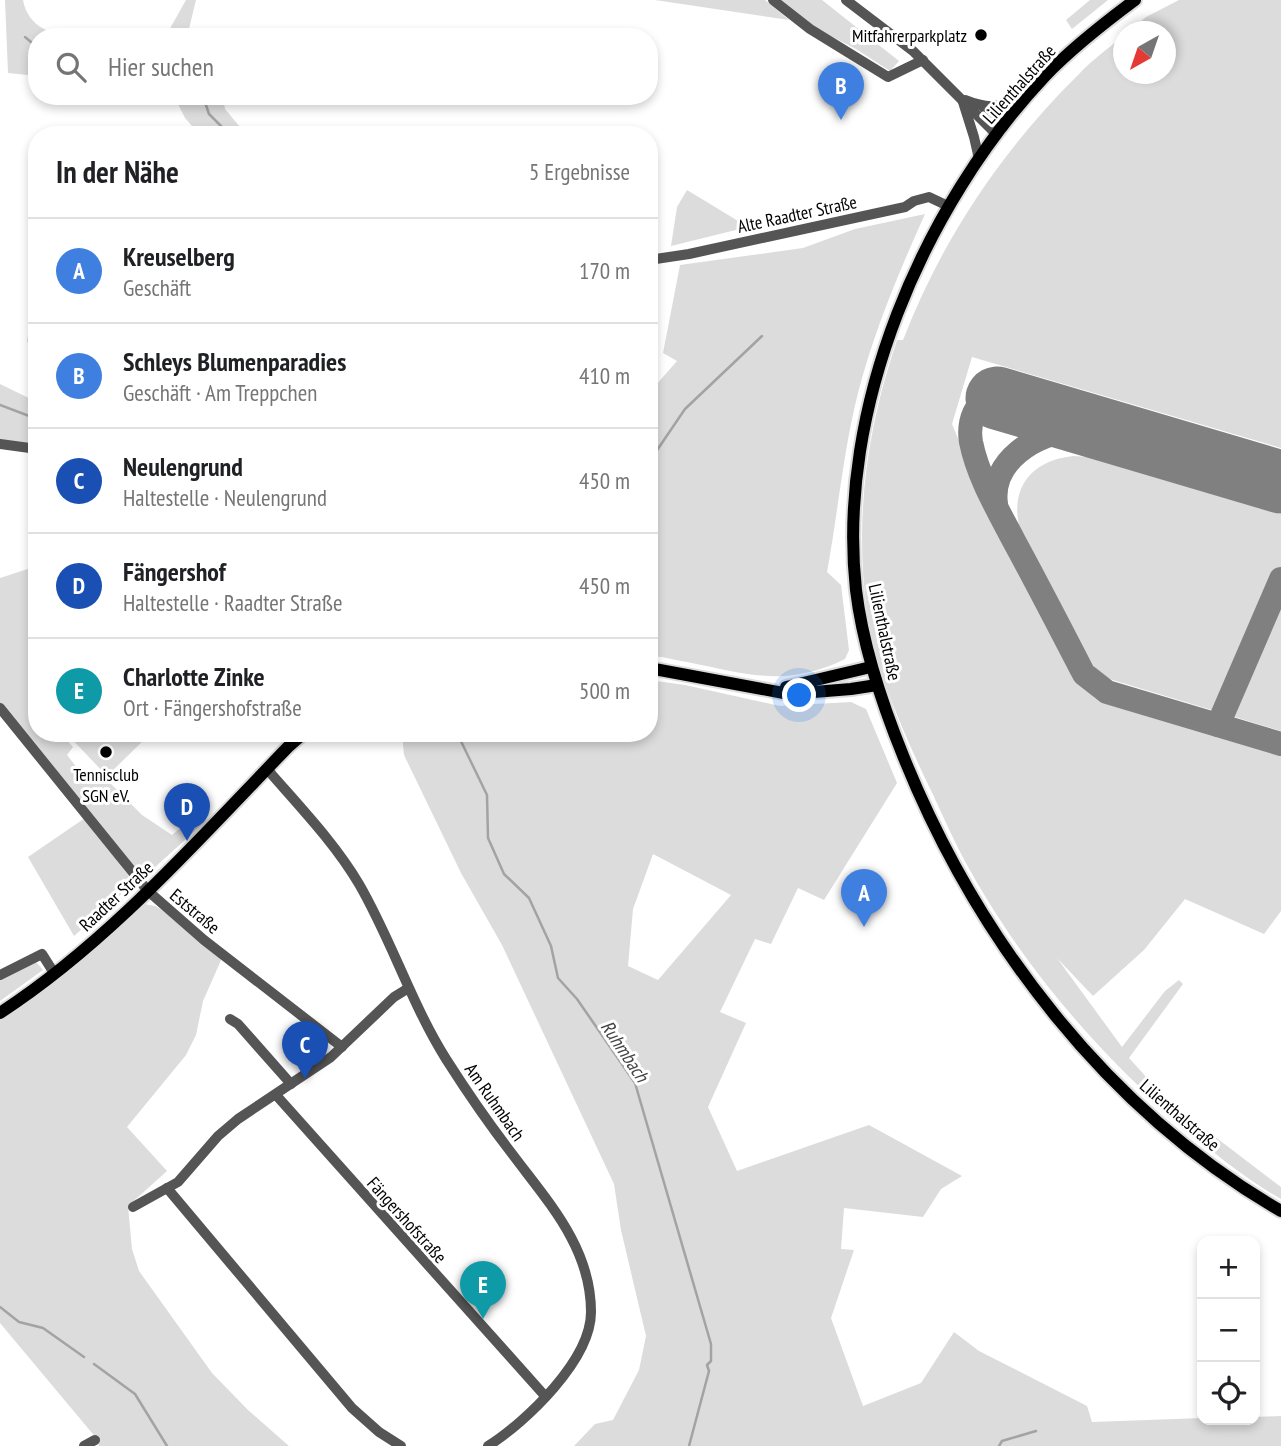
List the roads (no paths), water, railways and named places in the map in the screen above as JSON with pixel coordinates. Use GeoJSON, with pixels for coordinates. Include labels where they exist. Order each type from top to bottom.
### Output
{"type":"FeatureCollection","features":[{"type":"Feature","properties":{"kind":"main road","name":"Lilienthalstraße"},"geometry":{"type":"LineString","coordinates":[[1135,0],[1073,50],[1028,96],[979,159],[930,238],[897,314],[864,430],[856,486],[856,590],[871,667],[912,779],[964,884],[989,926],[1040,997],[1107,1072],[1173,1134],[1219,1171],[1281,1211]]}},
{"type":"Feature","properties":{"kind":"main road"},"geometry":{"type":"LineString","coordinates":[[770,690],[871,667]]}},
{"type":"Feature","properties":{"kind":"main road"},"geometry":{"type":"LineString","coordinates":[[658,670],[789,694],[877,685]]}},
{"type":"Feature","properties":{"kind":"main road","name":"Raadter Straße"},"geometry":{"type":"LineString","coordinates":[[0,1013],[54,973],[148,891],[295,742]]}},
{"type":"Feature","properties":{"kind":"street"},"geometry":{"type":"LineString","coordinates":[[773,0],[810,29],[888,77],[923,60]]}},
{"type":"Feature","properties":{"kind":"street"},"geometry":{"type":"LineString","coordinates":[[846,0],[923,60],[961,98],[1000,131]]}},
{"type":"Feature","properties":{"kind":"street"},"geometry":{"type":"LineString","coordinates":[[961,98],[983,107],[998,107],[1028,96]]}},
{"type":"Feature","properties":{"kind":"street"},"geometry":{"type":"LineString","coordinates":[[961,98],[979,159]]}},
{"type":"Feature","properties":{"kind":"street"},"geometry":{"type":"LineString","coordinates":[[983,107],[1000,131]]}},
{"type":"Feature","properties":{"kind":"street","name":"Alte Raadter Straße"},"geometry":{"type":"LineString","coordinates":[[658,259],[905,207],[929,197],[948,206]]}},
{"type":"Feature","properties":{"kind":"street"},"geometry":{"type":"LineString","coordinates":[[0,444],[28,449]]}},
{"type":"Feature","properties":{"kind":"street","name":"Eststraße"},"geometry":{"type":"LineString","coordinates":[[0,708],[148,891],[204,940],[342,1047]]}},
{"type":"Feature","properties":{"kind":"street","name":"Am Ruhmbach"},"geometry":{"type":"LineString","coordinates":[[267,769],[328,839],[358,884],[382,928],[407,989],[439,1048],[472,1098],[569,1229],[583,1263],[590,1299],[589,1327],[576,1358],[521,1421],[488,1446]]}},
{"type":"Feature","properties":{"kind":"street"},"geometry":{"type":"LineString","coordinates":[[0,975],[42,954],[54,973]]}},
{"type":"Feature","properties":{"kind":"street"},"geometry":{"type":"LineString","coordinates":[[133,1208],[178,1181],[218,1136],[238,1119],[325,1062],[394,997],[407,989]]}},
{"type":"Feature","properties":{"kind":"street"},"geometry":{"type":"LineString","coordinates":[[230,1019],[238,1024],[291,1084]]}},
{"type":"Feature","properties":{"kind":"street","name":"Fängershofstraße"},"geometry":{"type":"LineString","coordinates":[[276,1095],[545,1396]]}},
{"type":"Feature","properties":{"kind":"street"},"geometry":{"type":"LineString","coordinates":[[167,1188],[352,1408],[379,1432],[401,1446]]}},
{"type":"Feature","properties":{"kind":"street"},"geometry":{"type":"LineString","coordinates":[[84,1446],[95,1440]]}},
{"type":"Feature","properties":{"kind":"waterway","name":"Ruhmbach"},"geometry":{"type":"LineString","coordinates":[[206,105],[209,114],[221,126]]}},
{"type":"Feature","properties":{"kind":"waterway"},"geometry":{"type":"LineString","coordinates":[[658,449],[685,409],[762,336]]}},
{"type":"Feature","properties":{"kind":"waterway","name":"Ruhmbach"},"geometry":{"type":"LineString","coordinates":[[0,405],[28,416]]}},
{"type":"Feature","properties":{"kind":"waterway","name":"Ruhmbach"},"geometry":{"type":"LineString","coordinates":[[461,742],[487,795],[488,838],[504,874],[529,898],[551,946],[558,978],[577,999],[635,1083],[711,1344],[711,1361],[707,1365],[709,1371],[689,1446]]}},
{"type":"Feature","properties":{"kind":"waterway"},"geometry":{"type":"LineString","coordinates":[[0,1307],[19,1322],[43,1328],[84,1357]]}},
{"type":"Feature","properties":{"kind":"waterway"},"geometry":{"type":"LineString","coordinates":[[94,1364],[135,1394],[167,1446]]}},
{"type":"Feature","properties":{"kind":"waterway"},"geometry":{"type":"LineString","coordinates":[[999,1446],[1002,1441],[1036,1431]]}},
{"type":"Feature","properties":{"kind":"place","name":"Mitfahrerparkplatz"},"geometry":{"type":"Point","coordinates":[981,35]}},
{"type":"Feature","properties":{"kind":"place","name":"Schleys Blumenparadies"},"geometry":{"type":"Point","coordinates":[841,120]}},
{"type":"Feature","properties":{"kind":"place","name":"Tennisclub SGN eV."},"geometry":{"type":"Point","coordinates":[106,752]}},
{"type":"Feature","properties":{"kind":"place","name":"Fängershof"},"geometry":{"type":"Point","coordinates":[187,841]}},
{"type":"Feature","properties":{"kind":"place","name":"Kreuselberg"},"geometry":{"type":"Point","coordinates":[864,927]}},
{"type":"Feature","properties":{"kind":"place","name":"Neulengrund"},"geometry":{"type":"Point","coordinates":[305,1079]}},
{"type":"Feature","properties":{"kind":"place","name":"Charlotte Zinke"},"geometry":{"type":"Point","coordinates":[483,1319]}}]}
